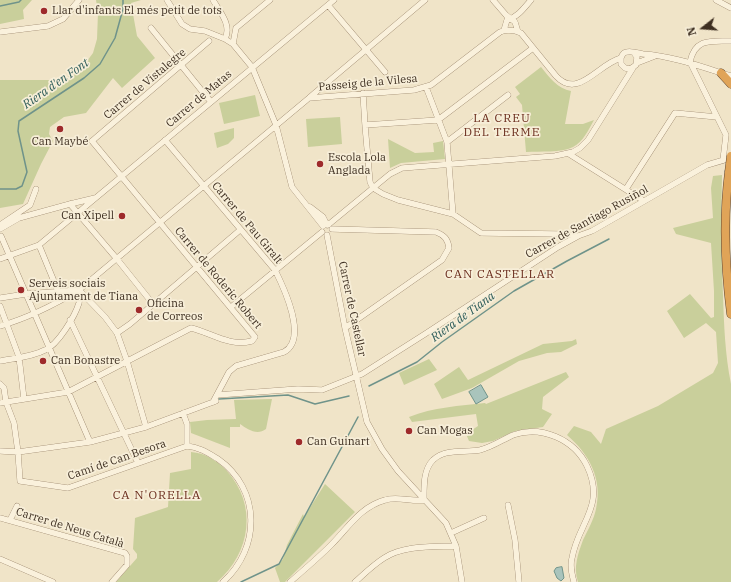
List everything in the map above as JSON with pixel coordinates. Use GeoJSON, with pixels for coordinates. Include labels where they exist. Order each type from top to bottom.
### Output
{"type":"FeatureCollection","features":[{"type":"Feature","properties":{"kind":"highway"},"geometry":{"type":"LineString","coordinates":[[721,73],[731,84]]}},
{"type":"Feature","properties":{"kind":"highway"},"geometry":{"type":"LineString","coordinates":[[731,157],[725,223],[731,314]]}},
{"type":"Feature","properties":{"kind":"street"},"geometry":{"type":"LineString","coordinates":[[0,32],[48,26],[63,19],[79,0]]}},
{"type":"Feature","properties":{"kind":"street","name":"Carrer de Castellar"},"geometry":{"type":"LineString","coordinates":[[167,0],[180,21],[186,27],[205,31],[225,39],[233,44],[252,67],[276,125],[292,187],[327,229],[344,328],[367,422],[382,449],[398,471],[446,523],[456,546],[462,582]]}},
{"type":"Feature","properties":{"kind":"street"},"geometry":{"type":"LineString","coordinates":[[213,0],[228,27],[235,32]]}},
{"type":"Feature","properties":{"kind":"street"},"geometry":{"type":"LineString","coordinates":[[228,27],[225,39],[230,39],[235,32],[270,0]]}},
{"type":"Feature","properties":{"kind":"street","name":"Carrer de Matas"},"geometry":{"type":"LineString","coordinates":[[0,259],[39,245],[334,0]]}},
{"type":"Feature","properties":{"kind":"street"},"geometry":{"type":"LineString","coordinates":[[310,98],[425,0]]}},
{"type":"Feature","properties":{"kind":"street"},"geometry":{"type":"LineString","coordinates":[[494,0],[509,18],[515,22],[518,32]]}},
{"type":"Feature","properties":{"kind":"street"},"geometry":{"type":"LineString","coordinates":[[509,18],[520,12],[531,0]]}},
{"type":"Feature","properties":{"kind":"street"},"geometry":{"type":"LineString","coordinates":[[716,0],[731,8]]}},
{"type":"Feature","properties":{"kind":"street"},"geometry":{"type":"LineString","coordinates":[[328,4],[385,72]]}},
{"type":"Feature","properties":{"kind":"street"},"geometry":{"type":"LineString","coordinates":[[509,18],[507,30],[521,33],[560,81],[567,84],[572,85],[581,83],[613,60],[621,58],[626,52],[657,55],[690,62],[731,76]]}},
{"type":"Feature","properties":{"kind":"street"},"geometry":{"type":"LineString","coordinates":[[151,28],[211,102]]}},
{"type":"Feature","properties":{"kind":"street","name":"Passeig de la Vilesa"},"geometry":{"type":"LineString","coordinates":[[0,326],[62,301],[79,290],[310,98],[414,90],[426,87],[507,30]]}},
{"type":"Feature","properties":{"kind":"street"},"geometry":{"type":"LineString","coordinates":[[233,44],[235,32]]}},
{"type":"Feature","properties":{"kind":"street","name":"Carrer de Vistalegre"},"geometry":{"type":"LineString","coordinates":[[92,141],[210,41]]}},
{"type":"Feature","properties":{"kind":"street"},"geometry":{"type":"LineString","coordinates":[[723,160],[726,134],[690,62],[693,53],[699,44],[708,41],[731,41]]}},
{"type":"Feature","properties":{"kind":"street"},"geometry":{"type":"LineString","coordinates":[[365,125],[438,120],[533,48]]}},
{"type":"Feature","properties":{"kind":"street"},"geometry":{"type":"LineString","coordinates":[[634,53],[637,57],[637,63]]}},
{"type":"Feature","properties":{"kind":"street"},"geometry":{"type":"LineString","coordinates":[[231,308],[397,169],[555,156],[569,154],[580,148],[592,135],[637,63],[657,55]]}},
{"type":"Feature","properties":{"kind":"street"},"geometry":{"type":"LineString","coordinates":[[621,58],[627,79]]}},
{"type":"Feature","properties":{"kind":"street"},"geometry":{"type":"LineString","coordinates":[[608,64],[633,68]]}},
{"type":"Feature","properties":{"kind":"street"},"geometry":{"type":"LineString","coordinates":[[426,87],[447,142],[453,214]]}},
{"type":"Feature","properties":{"kind":"street"},"geometry":{"type":"LineString","coordinates":[[363,93],[370,182],[373,188],[398,200],[453,214],[481,233],[560,234],[578,236]]}},
{"type":"Feature","properties":{"kind":"street"},"geometry":{"type":"LineString","coordinates":[[447,142],[508,95]]}},
{"type":"Feature","properties":{"kind":"street"},"geometry":{"type":"LineString","coordinates":[[626,189],[675,114],[717,117]]}},
{"type":"Feature","properties":{"kind":"street","name":"Carrer de Pau Giralt"},"geometry":{"type":"LineString","coordinates":[[165,140],[203,187],[275,270],[284,288],[291,308],[294,327],[292,345],[284,352],[236,366],[229,372],[216,399]]}},
{"type":"Feature","properties":{"kind":"street","name":"Carrer de Roderic Robert"},"geometry":{"type":"LineString","coordinates":[[92,141],[255,337],[252,341],[242,343],[222,340],[191,328],[127,361]]}},
{"type":"Feature","properties":{"kind":"street"},"geometry":{"type":"LineString","coordinates":[[569,154],[644,201]]}},
{"type":"Feature","properties":{"kind":"street","name":"Carrer de Santiago Rusiñol"},"geometry":{"type":"LineString","coordinates":[[0,451],[18,452],[90,442],[146,427],[216,399],[298,389],[322,390],[362,374],[558,247],[578,236],[592,231],[707,165],[731,157]]}},
{"type":"Feature","properties":{"kind":"street"},"geometry":{"type":"LineString","coordinates":[[0,226],[30,205],[36,189]]}},
{"type":"Feature","properties":{"kind":"street"},"geometry":{"type":"LineString","coordinates":[[0,229],[19,218],[96,198]]}},
{"type":"Feature","properties":{"kind":"street"},"geometry":{"type":"LineString","coordinates":[[70,204],[153,304]]}},
{"type":"Feature","properties":{"kind":"street"},"geometry":{"type":"LineString","coordinates":[[327,229],[436,232],[442,234],[448,241],[449,248],[442,260],[344,328]]}},
{"type":"Feature","properties":{"kind":"street"},"geometry":{"type":"LineString","coordinates":[[117,333],[130,324],[240,230]]}},
{"type":"Feature","properties":{"kind":"street"},"geometry":{"type":"LineString","coordinates":[[1,236],[90,442]]}},
{"type":"Feature","properties":{"kind":"street"},"geometry":{"type":"LineString","coordinates":[[39,245],[58,291]]}},
{"type":"Feature","properties":{"kind":"street"},"geometry":{"type":"LineString","coordinates":[[0,361],[38,353],[50,348],[70,320],[79,302],[79,290]]}},
{"type":"Feature","properties":{"kind":"street"},"geometry":{"type":"LineString","coordinates":[[0,298],[26,294],[79,290],[105,316],[117,333],[127,361],[146,427]]}},
{"type":"Feature","properties":{"kind":"street"},"geometry":{"type":"LineString","coordinates":[[0,306],[18,357],[24,399]]}},
{"type":"Feature","properties":{"kind":"street"},"geometry":{"type":"LineString","coordinates":[[70,320],[138,463]]}},
{"type":"Feature","properties":{"kind":"street"},"geometry":{"type":"LineString","coordinates":[[0,403],[68,392],[127,361]]}},
{"type":"Feature","properties":{"kind":"street"},"geometry":{"type":"LineString","coordinates":[[0,384],[4,388],[6,402],[14,423],[18,452]]}},
{"type":"Feature","properties":{"kind":"street"},"geometry":{"type":"LineString","coordinates":[[183,413],[186,424],[187,446],[201,449],[230,469],[242,484],[250,508],[250,538],[246,549],[237,567],[223,582]]}},
{"type":"Feature","properties":{"kind":"street"},"geometry":{"type":"LineString","coordinates":[[290,582],[331,545],[357,516],[369,506],[392,499],[424,500],[427,469],[432,461],[445,453],[480,449],[496,444],[514,435],[527,432],[551,434],[567,443],[577,451],[587,466],[592,478],[594,490],[592,508],[571,559],[574,582]]}},
{"type":"Feature","properties":{"kind":"street","name":"Camí de Can Besora"},"geometry":{"type":"LineString","coordinates":[[18,452],[20,481],[68,488],[187,446]]}},
{"type":"Feature","properties":{"kind":"street"},"geometry":{"type":"LineString","coordinates":[[425,484],[432,507]]}},
{"type":"Feature","properties":{"kind":"street"},"geometry":{"type":"LineString","coordinates":[[508,505],[516,546],[519,582]]}},
{"type":"Feature","properties":{"kind":"street"},"geometry":{"type":"LineString","coordinates":[[10,520],[17,506]]}},
{"type":"Feature","properties":{"kind":"street","name":"Carrer de Neus Català"},"geometry":{"type":"LineString","coordinates":[[0,518],[124,553],[127,556],[127,565],[112,582]]}},
{"type":"Feature","properties":{"kind":"street"},"geometry":{"type":"LineString","coordinates":[[451,533],[484,518]]}},
{"type":"Feature","properties":{"kind":"street"},"geometry":{"type":"LineString","coordinates":[[355,582],[385,558],[398,552],[416,548],[456,546]]}},
{"type":"Feature","properties":{"kind":"street"},"geometry":{"type":"LineString","coordinates":[[0,559],[53,582]]}},
{"type":"Feature","properties":{"kind":"green space"},"geometry":{"type":"Polygon","coordinates":[[[0,0],[32,0],[23,10],[24,19],[0,24],[0,0]]]}},
{"type":"Feature","properties":{"kind":"green space"},"geometry":{"type":"Polygon","coordinates":[[[96,0],[141,0],[131,3],[137,36],[155,58],[122,88],[113,78],[86,113],[64,117],[50,127],[49,134],[53,141],[23,204],[0,208],[0,80],[63,80],[84,65],[93,53],[97,39],[98,13],[96,0]]]}},
{"type":"Feature","properties":{"kind":"green space"},"geometry":{"type":"Polygon","coordinates":[[[541,67],[558,85],[571,91],[565,124],[583,124],[594,120],[583,139],[577,145],[568,149],[557,151],[526,152],[522,105],[516,97],[520,94],[515,87],[541,67]]]}},
{"type":"Feature","properties":{"kind":"green space"},"geometry":{"type":"Polygon","coordinates":[[[255,95],[260,116],[224,124],[219,103],[255,95]]]}},
{"type":"Feature","properties":{"kind":"green space"},"geometry":{"type":"Polygon","coordinates":[[[340,117],[342,144],[308,147],[306,119],[340,117]]]}},
{"type":"Feature","properties":{"kind":"green space"},"geometry":{"type":"Polygon","coordinates":[[[234,128],[234,138],[228,144],[217,148],[214,133],[234,128]]]}},
{"type":"Feature","properties":{"kind":"green space"},"geometry":{"type":"Polygon","coordinates":[[[388,139],[415,153],[434,152],[433,143],[443,141],[445,159],[401,163],[390,168],[388,139]]]}},
{"type":"Feature","properties":{"kind":"green space"},"geometry":{"type":"Polygon","coordinates":[[[722,175],[721,220],[724,317],[726,351],[731,384],[731,582],[578,582],[576,571],[579,550],[595,513],[598,498],[598,487],[596,477],[588,459],[575,442],[567,435],[574,426],[591,432],[601,444],[606,429],[658,406],[713,373],[718,363],[716,332],[706,323],[684,338],[667,311],[690,294],[711,318],[714,317],[711,243],[676,234],[673,228],[713,218],[711,188],[713,176],[722,175]]]}},
{"type":"Feature","properties":{"kind":"green space"},"geometry":{"type":"Polygon","coordinates":[[[576,339],[577,344],[561,352],[547,353],[519,361],[472,388],[442,399],[434,384],[459,367],[468,380],[543,344],[572,341],[576,339]]]}},
{"type":"Feature","properties":{"kind":"green space"},"geometry":{"type":"Polygon","coordinates":[[[429,359],[437,370],[404,385],[399,373],[429,359]]]}},
{"type":"Feature","properties":{"kind":"green space"},"geometry":{"type":"Polygon","coordinates":[[[566,372],[569,377],[543,397],[542,409],[552,414],[543,427],[515,431],[493,441],[482,443],[469,441],[466,434],[478,426],[476,414],[412,422],[409,417],[437,409],[486,404],[566,372]]]}},
{"type":"Feature","properties":{"kind":"green space"},"geometry":{"type":"Polygon","coordinates":[[[272,399],[266,429],[256,432],[249,430],[240,424],[240,427],[230,427],[230,448],[191,433],[190,422],[236,419],[234,400],[272,399]]]}},
{"type":"Feature","properties":{"kind":"green space"},"geometry":{"type":"Polygon","coordinates":[[[191,452],[206,455],[222,466],[236,483],[243,498],[246,513],[246,528],[243,543],[237,557],[217,582],[116,582],[137,558],[137,554],[133,549],[135,518],[168,507],[170,473],[191,469],[191,452]]]}},
{"type":"Feature","properties":{"kind":"green space"},"geometry":{"type":"Polygon","coordinates":[[[325,484],[355,512],[285,582],[280,582],[275,568],[283,559],[287,545],[303,514],[304,517],[325,484]]]}},
{"type":"Feature","properties":{"kind":"water"},"geometry":{"type":"Polygon","coordinates":[[[481,385],[488,397],[476,404],[469,392],[481,385]]]}},
{"type":"Feature","properties":{"kind":"water"},"geometry":{"type":"Polygon","coordinates":[[[562,567],[564,578],[561,581],[557,578],[554,571],[556,568],[562,567]]]}},
{"type":"Feature","properties":{"kind":"waterway"},"geometry":{"type":"LineString","coordinates":[[0,6],[19,2],[21,0]]}},
{"type":"Feature","properties":{"kind":"waterway","name":"Riera d'en Font"},"geometry":{"type":"LineString","coordinates":[[0,189],[16,189],[22,186],[27,172],[18,131],[19,121],[84,78],[100,64],[115,38],[123,9],[123,0]]}},
{"type":"Feature","properties":{"kind":"waterway","name":"Riera de Tiana"},"geometry":{"type":"LineString","coordinates":[[369,386],[417,362],[442,342],[514,291],[609,239]]}},
{"type":"Feature","properties":{"kind":"waterway"},"geometry":{"type":"LineString","coordinates":[[219,399],[288,395],[315,404],[349,396]]}},
{"type":"Feature","properties":{"kind":"waterway","name":"Riera de Tiana"},"geometry":{"type":"LineString","coordinates":[[241,582],[279,564],[358,417]]}},
{"type":"Feature","properties":{"kind":"place","name":"Llar d'infants El més petit de tots"},"geometry":{"type":"Point","coordinates":[44,11]}},
{"type":"Feature","properties":{"kind":"place","name":"Can Maybé"},"geometry":{"type":"Point","coordinates":[60,129]}},
{"type":"Feature","properties":{"kind":"place","name":"Escola Lola Anglada"},"geometry":{"type":"Point","coordinates":[320,164]}},
{"type":"Feature","properties":{"kind":"place","name":"Can Xipell"},"geometry":{"type":"Point","coordinates":[122,216]}},
{"type":"Feature","properties":{"kind":"place","name":"Serveis sociais Ajuntament de Tiana"},"geometry":{"type":"Point","coordinates":[21,290]}},
{"type":"Feature","properties":{"kind":"place","name":"Oficina de Correos"},"geometry":{"type":"Point","coordinates":[139,310]}},
{"type":"Feature","properties":{"kind":"place","name":"Can Bonastre"},"geometry":{"type":"Point","coordinates":[43,361]}},
{"type":"Feature","properties":{"kind":"place","name":"Can Mogas"},"geometry":{"type":"Point","coordinates":[409,431]}},
{"type":"Feature","properties":{"kind":"place","name":"Can Guinart"},"geometry":{"type":"Point","coordinates":[299,442]}},
{"type":"Feature","properties":{"kind":"district","name":"LA CREU DEL TERME"},"geometry":{"type":"Point","coordinates":[502,126]}},
{"type":"Feature","properties":{"kind":"district","name":"CAN CASTELLAR"},"geometry":{"type":"Point","coordinates":[500,275]}},
{"type":"Feature","properties":{"kind":"district","name":"CA N'ORELLA"},"geometry":{"type":"Point","coordinates":[157,496]}}]}
